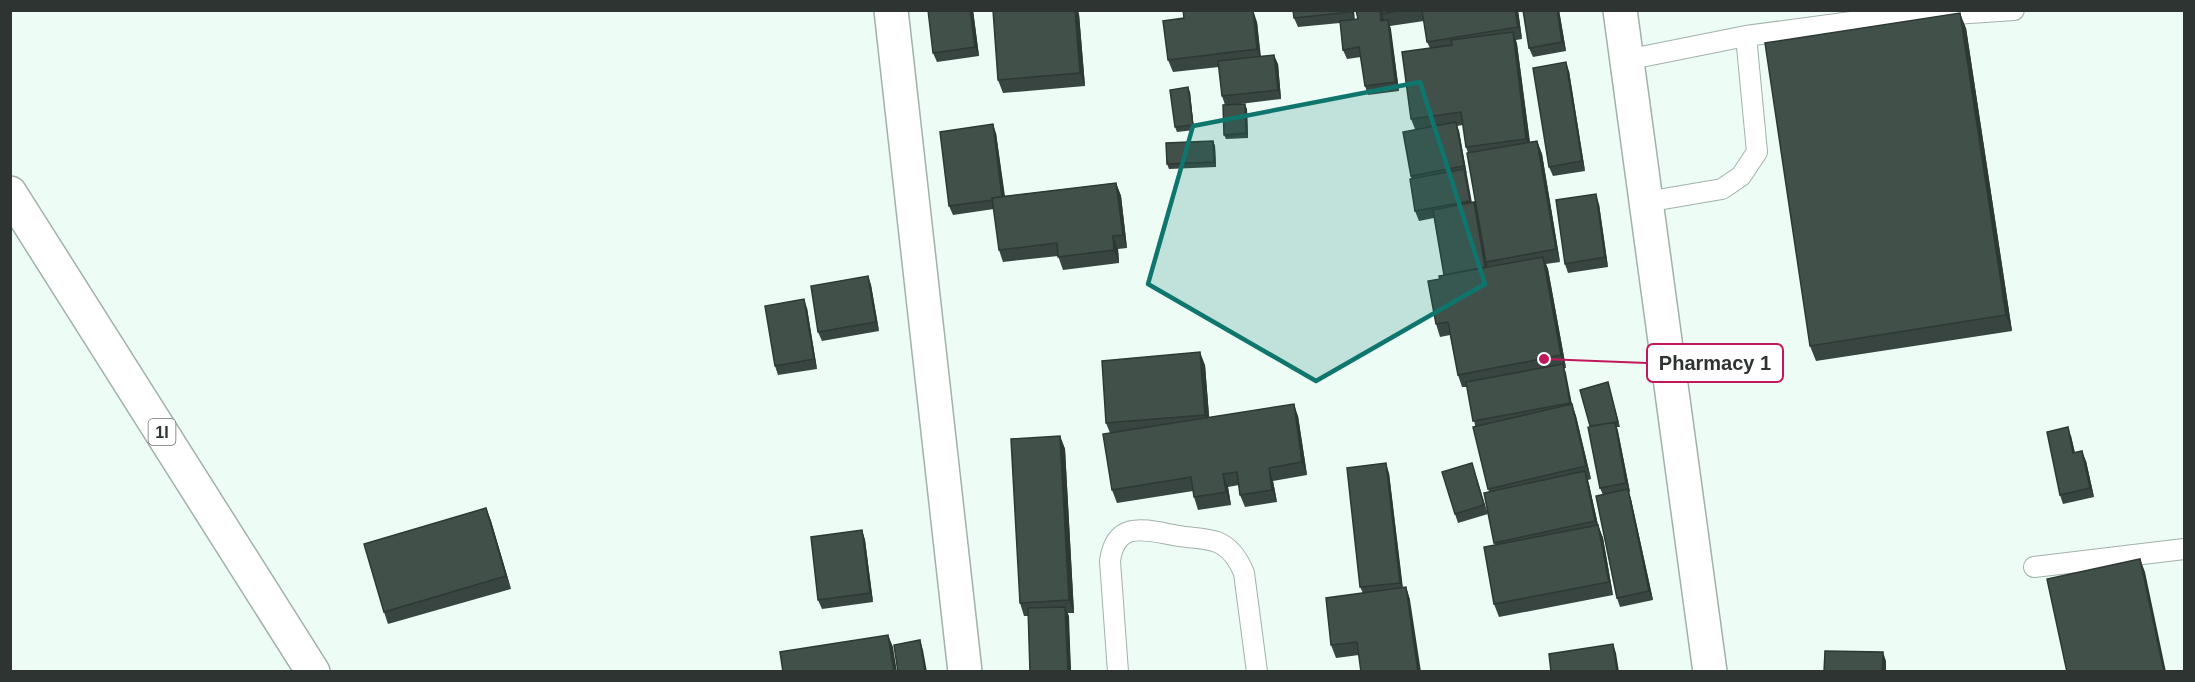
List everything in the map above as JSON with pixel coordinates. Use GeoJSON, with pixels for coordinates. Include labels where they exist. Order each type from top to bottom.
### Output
{"type":"FeatureCollection","features":[{"type":"Feature","properties":{"kind":"main road"},"geometry":{"type":"LineString","coordinates":[[891,10],[965,672]]}},
{"type":"Feature","properties":{"kind":"main road"},"geometry":{"type":"LineString","coordinates":[[1620,10],[1710,672]]}},
{"type":"Feature","properties":{"kind":"main road","name":"1I"},"geometry":{"type":"LineString","coordinates":[[10,193],[313,672]]}},
{"type":"Feature","properties":{"kind":"lane"},"geometry":{"type":"LineString","coordinates":[[1626,60],[1746,36],[1866,20],[2014,10]]}},
{"type":"Feature","properties":{"kind":"lane"},"geometry":{"type":"LineString","coordinates":[[1646,202],[1722,189],[1741,176],[1757,152],[1746,36]]}},
{"type":"Feature","properties":{"kind":"lane"},"geometry":{"type":"LineString","coordinates":[[1118,672],[1110,561],[1112,545],[1121,535],[1137,529],[1218,542],[1238,560],[1244,573],[1257,672]]}},
{"type":"Feature","properties":{"kind":"lane"},"geometry":{"type":"LineString","coordinates":[[2034,567],[2184,549]]}},
{"type":"Feature","properties":{"kind":"highlighted area"},"geometry":{"type":"Polygon","coordinates":[[[1420,82],[1485,284],[1316,381],[1148,284],[1193,126],[1420,82]]]}},
{"type":"Feature","properties":{"kind":"building"},"geometry":{"type":"Polygon","coordinates":[[[928,10],[970,10],[975,47],[933,53],[928,10]]]}},
{"type":"Feature","properties":{"kind":"building"},"geometry":{"type":"Polygon","coordinates":[[[993,10],[1075,10],[1080,73],[998,80],[993,10]]]}},
{"type":"Feature","properties":{"kind":"building"},"geometry":{"type":"Polygon","coordinates":[[[1183,10],[1253,10],[1257,49],[1168,60],[1163,21],[1184,18],[1183,10]]]}},
{"type":"Feature","properties":{"kind":"building"},"geometry":{"type":"Polygon","coordinates":[[[1293,10],[1351,10],[1351,12],[1294,18],[1293,10]]]}},
{"type":"Feature","properties":{"kind":"building"},"geometry":{"type":"Polygon","coordinates":[[[1356,10],[1380,10],[1381,21],[1388,20],[1395,82],[1365,86],[1359,47],[1343,50],[1340,21],[1358,19],[1356,10]]]}},
{"type":"Feature","properties":{"kind":"building"},"geometry":{"type":"Polygon","coordinates":[[[1382,10],[1403,10],[1382,14],[1382,10]]]}},
{"type":"Feature","properties":{"kind":"building"},"geometry":{"type":"Polygon","coordinates":[[[1422,10],[1515,10],[1518,27],[1427,42],[1422,10]]]}},
{"type":"Feature","properties":{"kind":"building"},"geometry":{"type":"Polygon","coordinates":[[[1523,10],[1557,10],[1562,42],[1529,48],[1523,10]]]}},
{"type":"Feature","properties":{"kind":"building"},"geometry":{"type":"Polygon","coordinates":[[[1960,13],[2006,315],[1810,346],[1765,43],[1960,13]]]}},
{"type":"Feature","properties":{"kind":"building"},"geometry":{"type":"Polygon","coordinates":[[[1513,32],[1526,139],[1466,147],[1461,112],[1411,119],[1402,52],[1452,45],[1451,40],[1513,32]]]}},
{"type":"Feature","properties":{"kind":"building"},"geometry":{"type":"Polygon","coordinates":[[[1274,55],[1278,90],[1222,96],[1218,61],[1274,55]]]}},
{"type":"Feature","properties":{"kind":"building"},"geometry":{"type":"Polygon","coordinates":[[[1566,62],[1582,161],[1549,167],[1533,68],[1566,62]]]}},
{"type":"Feature","properties":{"kind":"building"},"geometry":{"type":"Polygon","coordinates":[[[1188,87],[1193,125],[1175,127],[1170,90],[1188,87]]]}},
{"type":"Feature","properties":{"kind":"building"},"geometry":{"type":"Polygon","coordinates":[[[1245,104],[1246,133],[1224,135],[1223,105],[1245,104]]]}},
{"type":"Feature","properties":{"kind":"building"},"geometry":{"type":"Polygon","coordinates":[[[1456,122],[1464,166],[1411,176],[1403,132],[1456,122]]]}},
{"type":"Feature","properties":{"kind":"building"},"geometry":{"type":"Polygon","coordinates":[[[993,124],[1002,197],[949,206],[940,132],[993,124]]]}},
{"type":"Feature","properties":{"kind":"building"},"geometry":{"type":"Polygon","coordinates":[[[1213,141],[1214,162],[1167,164],[1166,143],[1213,141]]]}},
{"type":"Feature","properties":{"kind":"building"},"geometry":{"type":"Polygon","coordinates":[[[1537,141],[1556,249],[1486,262],[1467,153],[1537,141]]]}},
{"type":"Feature","properties":{"kind":"building"},"geometry":{"type":"Polygon","coordinates":[[[1464,169],[1470,201],[1415,211],[1410,179],[1464,169]]]}},
{"type":"Feature","properties":{"kind":"building"},"geometry":{"type":"Polygon","coordinates":[[[1116,183],[1123,235],[1113,236],[1114,250],[1058,257],[1057,243],[999,250],[992,198],[1116,183]]]}},
{"type":"Feature","properties":{"kind":"building"},"geometry":{"type":"Polygon","coordinates":[[[1596,194],[1605,257],[1565,264],[1556,200],[1596,194]]]}},
{"type":"Feature","properties":{"kind":"building"},"geometry":{"type":"Polygon","coordinates":[[[1474,202],[1485,267],[1444,275],[1433,210],[1474,202]]]}},
{"type":"Feature","properties":{"kind":"building"},"geometry":{"type":"Polygon","coordinates":[[[1543,257],[1561,355],[1458,375],[1448,322],[1436,324],[1428,281],[1440,279],[1439,276],[1543,257]]]}},
{"type":"Feature","properties":{"kind":"building"},"geometry":{"type":"Polygon","coordinates":[[[868,276],[876,322],[818,332],[811,286],[868,276]]]}},
{"type":"Feature","properties":{"kind":"building"},"geometry":{"type":"Polygon","coordinates":[[[804,299],[814,359],[775,366],[765,306],[804,299]]]}},
{"type":"Feature","properties":{"kind":"building"},"geometry":{"type":"Polygon","coordinates":[[[1200,352],[1205,415],[1106,423],[1102,361],[1200,352]]]}},
{"type":"Feature","properties":{"kind":"building"},"geometry":{"type":"Polygon","coordinates":[[[1563,364],[1570,403],[1473,421],[1466,382],[1563,364]]]}},
{"type":"Feature","properties":{"kind":"building"},"geometry":{"type":"Polygon","coordinates":[[[1608,382],[1618,422],[1590,426],[1580,390],[1608,382]]]}},
{"type":"Feature","properties":{"kind":"building"},"geometry":{"type":"Polygon","coordinates":[[[1294,404],[1302,462],[1269,468],[1272,490],[1240,495],[1237,472],[1223,474],[1226,492],[1194,497],[1191,477],[1112,490],[1103,434],[1294,404]]]}},
{"type":"Feature","properties":{"kind":"building"},"geometry":{"type":"Polygon","coordinates":[[[1572,404],[1586,466],[1488,489],[1473,427],[1572,404]]]}},
{"type":"Feature","properties":{"kind":"building"},"geometry":{"type":"Polygon","coordinates":[[[1615,422],[1626,483],[1600,488],[1588,427],[1615,422]]]}},
{"type":"Feature","properties":{"kind":"building"},"geometry":{"type":"Polygon","coordinates":[[[2068,427],[2073,453],[2082,451],[2090,488],[2060,495],[2047,432],[2068,427]]]}},
{"type":"Feature","properties":{"kind":"building"},"geometry":{"type":"Polygon","coordinates":[[[1060,436],[1069,600],[1020,603],[1011,439],[1060,436]]]}},
{"type":"Feature","properties":{"kind":"building"},"geometry":{"type":"Polygon","coordinates":[[[1386,463],[1400,583],[1360,587],[1347,468],[1386,463]]]}},
{"type":"Feature","properties":{"kind":"building"},"geometry":{"type":"Polygon","coordinates":[[[1472,463],[1484,505],[1455,514],[1442,472],[1472,463]]]}},
{"type":"Feature","properties":{"kind":"building"},"geometry":{"type":"Polygon","coordinates":[[[1585,471],[1595,521],[1494,543],[1484,493],[1585,471]]]}},
{"type":"Feature","properties":{"kind":"building"},"geometry":{"type":"Polygon","coordinates":[[[1628,489],[1649,591],[1617,598],[1596,496],[1628,489]]]}},
{"type":"Feature","properties":{"kind":"building"},"geometry":{"type":"Polygon","coordinates":[[[486,508],[506,576],[384,612],[364,544],[486,508]]]}},
{"type":"Feature","properties":{"kind":"building"},"geometry":{"type":"Polygon","coordinates":[[[1598,525],[1609,582],[1494,604],[1484,547],[1598,525]]]}},
{"type":"Feature","properties":{"kind":"building"},"geometry":{"type":"Polygon","coordinates":[[[862,530],[870,593],[818,600],[811,537],[862,530]]]}},
{"type":"Feature","properties":{"kind":"building"},"geometry":{"type":"Polygon","coordinates":[[[2140,559],[2164,672],[2067,672],[2047,579],[2140,559]]]}},
{"type":"Feature","properties":{"kind":"building"},"geometry":{"type":"Polygon","coordinates":[[[1406,587],[1418,672],[1361,672],[1357,642],[1331,645],[1326,598],[1406,587]]]}},
{"type":"Feature","properties":{"kind":"building"},"geometry":{"type":"Polygon","coordinates":[[[1065,607],[1068,672],[1030,672],[1028,608],[1065,607]]]}},
{"type":"Feature","properties":{"kind":"building"},"geometry":{"type":"Polygon","coordinates":[[[888,635],[894,672],[783,672],[780,652],[888,635]]]}},
{"type":"Feature","properties":{"kind":"building"},"geometry":{"type":"Polygon","coordinates":[[[920,640],[925,672],[898,672],[894,645],[920,640]]]}},
{"type":"Feature","properties":{"kind":"building"},"geometry":{"type":"Polygon","coordinates":[[[1613,644],[1617,672],[1551,672],[1549,654],[1613,644]]]}},
{"type":"Feature","properties":{"kind":"building"},"geometry":{"type":"Polygon","coordinates":[[[1825,651],[1883,652],[1882,672],[1824,672],[1825,651]]]}},
{"type":"Feature","properties":{"kind":"place","name":"Pharmacy 1"},"geometry":{"type":"Point","coordinates":[1544,359]}}]}
